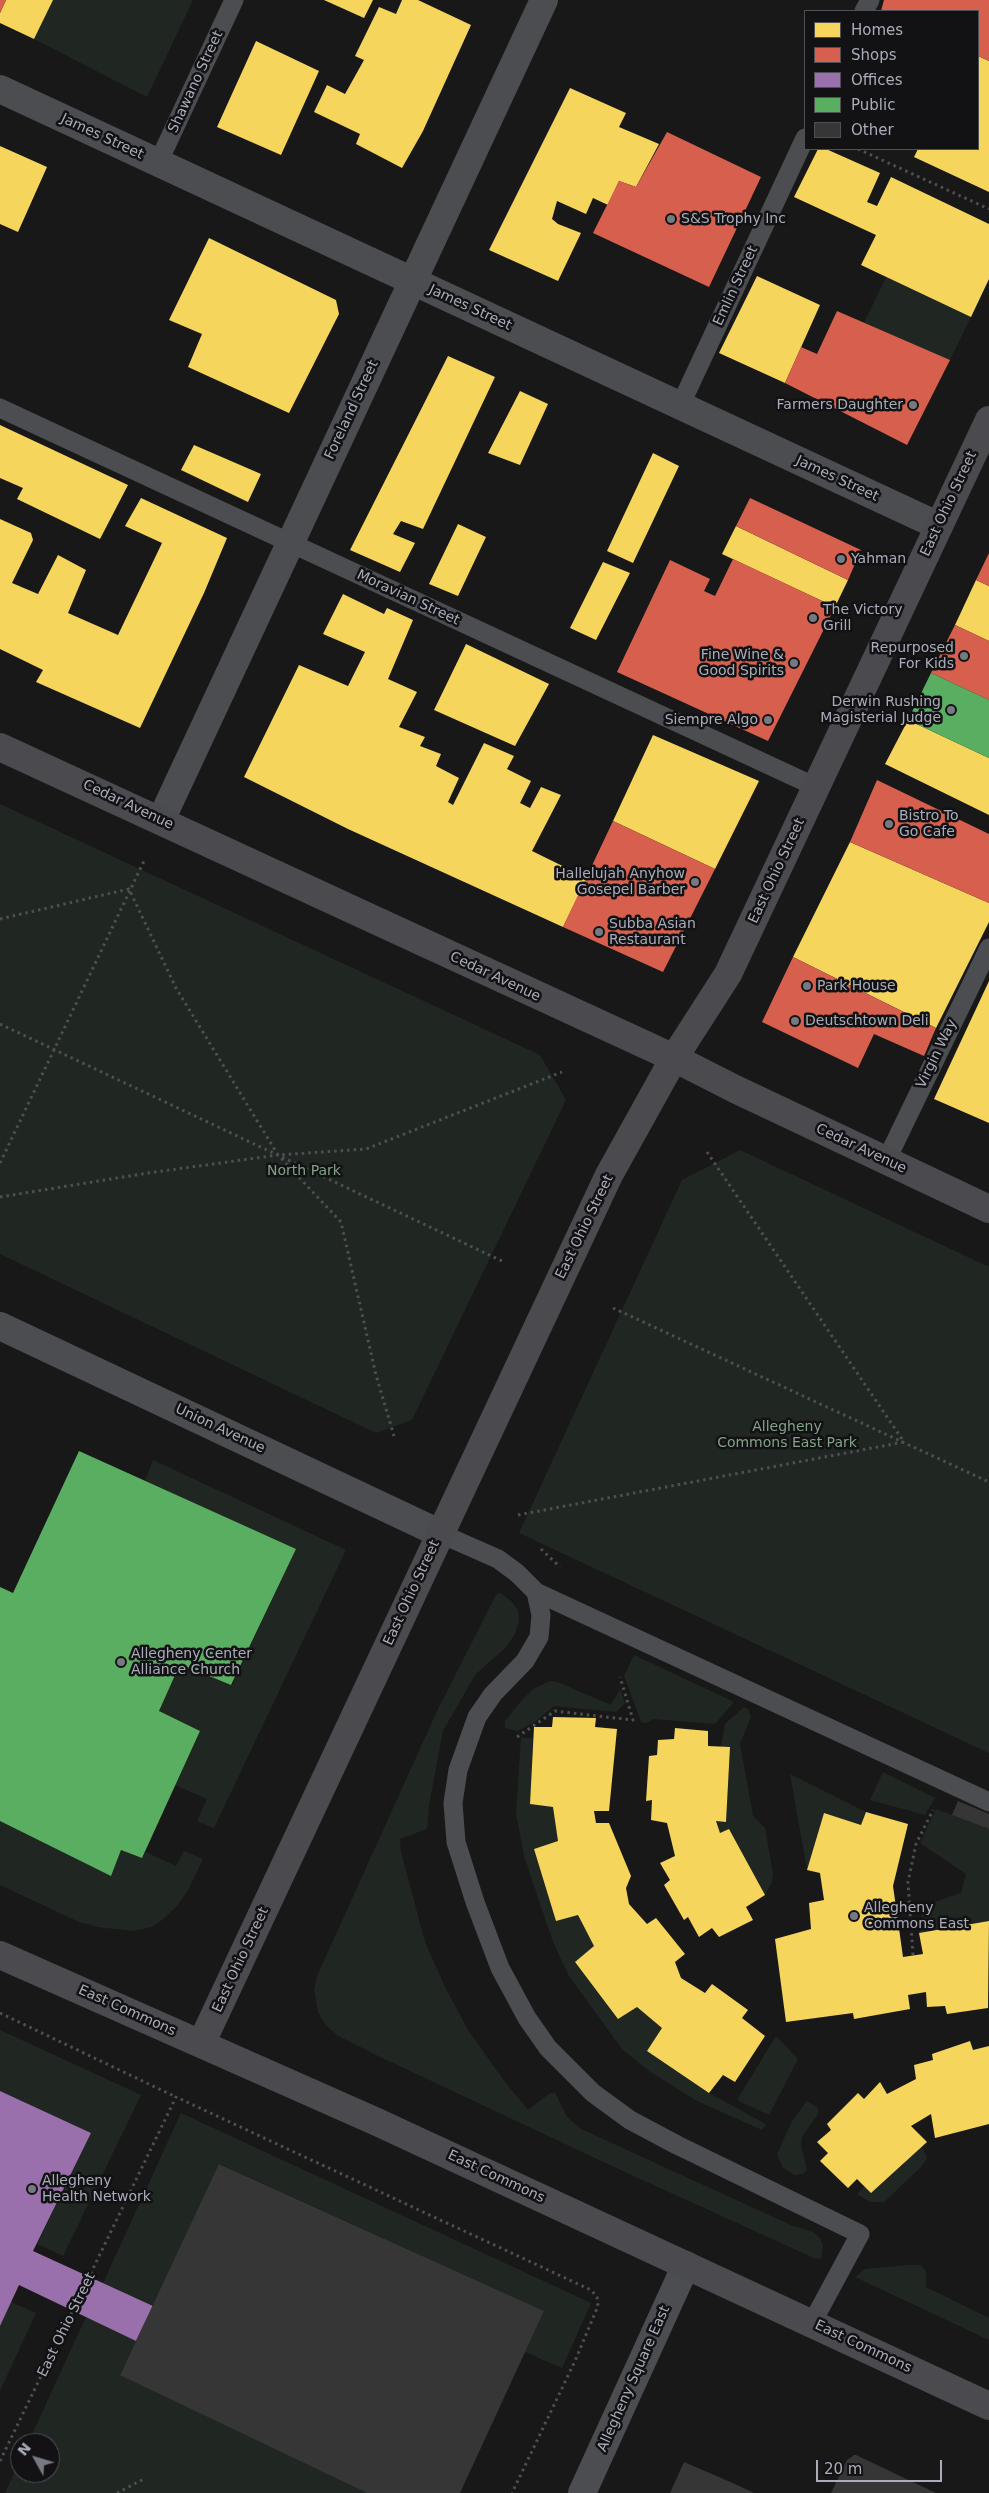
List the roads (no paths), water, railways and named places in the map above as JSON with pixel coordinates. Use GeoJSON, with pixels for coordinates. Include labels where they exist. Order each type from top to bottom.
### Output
{"type":"FeatureCollection","features":[{"type":"Feature","properties":{"kind":"main road","name":"East Ohio Street"},"geometry":{"type":"LineString","coordinates":[[201,2044],[439,1533],[609,1175],[674,1058],[728,974],[989,420]]}},
{"type":"Feature","properties":{"kind":"main road","name":"Cedar Avenue"},"geometry":{"type":"LineString","coordinates":[[0,746],[674,1058],[989,1209]]}},
{"type":"Feature","properties":{"kind":"main road","name":"East Commons"},"geometry":{"type":"LineString","coordinates":[[0,1955],[377,2122],[989,2406]]}},
{"type":"Feature","properties":{"kind":"street","name":"Foreland Street"},"geometry":{"type":"LineString","coordinates":[[161,820],[544,0]]}},
{"type":"Feature","properties":{"kind":"street","name":"James Street"},"geometry":{"type":"LineString","coordinates":[[0,89],[939,526]]}},
{"type":"Feature","properties":{"kind":"street","name":"Union Avenue"},"geometry":{"type":"LineString","coordinates":[[0,1326],[439,1533]]}},
{"type":"Feature","properties":{"kind":"street","name":"Allegheny Square East"},"geometry":{"type":"LineString","coordinates":[[582,2493],[686,2265]]}},
{"type":"Feature","properties":{"kind":"lane","name":"Shawano Street"},"geometry":{"type":"LineString","coordinates":[[158,164],[234,0]]}},
{"type":"Feature","properties":{"kind":"lane","name":"Emlin Street"},"geometry":{"type":"LineString","coordinates":[[680,406],[804,140]]}},
{"type":"Feature","properties":{"kind":"lane","name":"Moravian Street"},"geometry":{"type":"LineString","coordinates":[[0,408],[816,787]]}},
{"type":"Feature","properties":{"kind":"lane","name":"Virgin Way"},"geometry":{"type":"LineString","coordinates":[[886,1161],[989,948]]}},
{"type":"Feature","properties":{"kind":"lane"},"geometry":{"type":"LineString","coordinates":[[439,1533],[498,1559],[517,1573],[536,1592],[989,1802]]}},
{"type":"Feature","properties":{"kind":"lane"},"geometry":{"type":"LineString","coordinates":[[536,1592],[541,1615],[539,1637],[525,1661],[493,1694],[477,1716],[458,1770],[453,1803],[456,1842],[475,1902],[500,1968],[527,2018],[548,2048],[593,2094],[630,2120],[677,2145],[860,2234],[812,2323]]}},
{"type":"Feature","properties":{"kind":"place","name":"S&S Trophy Inc"},"geometry":{"type":"Point","coordinates":[671,219]}},
{"type":"Feature","properties":{"kind":"place","name":"Farmers Daughter"},"geometry":{"type":"Point","coordinates":[913,405]}},
{"type":"Feature","properties":{"kind":"place","name":"Yahman"},"geometry":{"type":"Point","coordinates":[841,559]}},
{"type":"Feature","properties":{"kind":"place","name":"The Victory Grill"},"geometry":{"type":"Point","coordinates":[813,618]}},
{"type":"Feature","properties":{"kind":"place","name":"Repurposed For Kids"},"geometry":{"type":"Point","coordinates":[964,656]}},
{"type":"Feature","properties":{"kind":"place","name":"Fine Wine & Good Spirits"},"geometry":{"type":"Point","coordinates":[794,663]}},
{"type":"Feature","properties":{"kind":"place","name":"Derwin Rushing Magisterial Judge"},"geometry":{"type":"Point","coordinates":[951,710]}},
{"type":"Feature","properties":{"kind":"place","name":"Siempre Algo"},"geometry":{"type":"Point","coordinates":[768,720]}},
{"type":"Feature","properties":{"kind":"place","name":"Bistro To Go Cafe"},"geometry":{"type":"Point","coordinates":[889,824]}},
{"type":"Feature","properties":{"kind":"place","name":"Hallelujah Anyhow Gosepel Barber"},"geometry":{"type":"Point","coordinates":[695,882]}},
{"type":"Feature","properties":{"kind":"place","name":"Subba Asian Restaurant"},"geometry":{"type":"Point","coordinates":[599,932]}},
{"type":"Feature","properties":{"kind":"place","name":"Park House"},"geometry":{"type":"Point","coordinates":[807,986]}},
{"type":"Feature","properties":{"kind":"place","name":"Deutschtown Deli"},"geometry":{"type":"Point","coordinates":[795,1021]}},
{"type":"Feature","properties":{"kind":"place","name":"Allegheny Center Alliance Church"},"geometry":{"type":"Point","coordinates":[121,1662]}},
{"type":"Feature","properties":{"kind":"place","name":"Allegheny Commons East"},"geometry":{"type":"Point","coordinates":[854,1916]}},
{"type":"Feature","properties":{"kind":"place","name":"Allegheny Health Network"},"geometry":{"type":"Point","coordinates":[32,2189]}},
{"type":"Feature","properties":{"kind":"park label","name":"North Park"},"geometry":{"type":"Point","coordinates":[304,1171]}},
{"type":"Feature","properties":{"kind":"park label","name":"Allegheny Commons East Park"},"geometry":{"type":"Point","coordinates":[787,1435]}}]}
